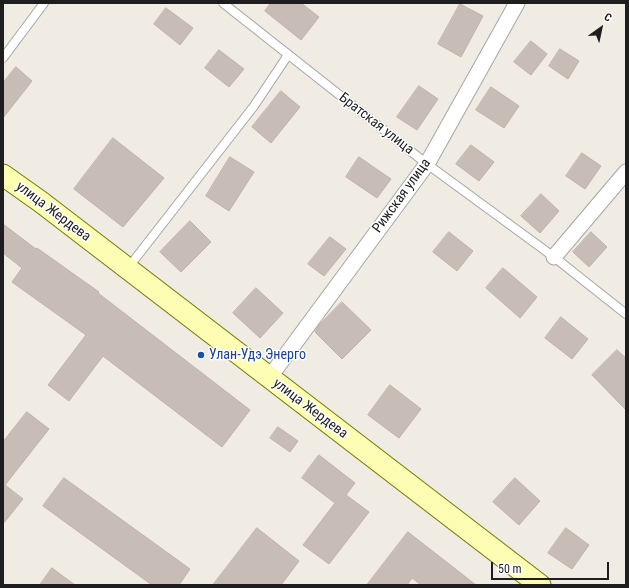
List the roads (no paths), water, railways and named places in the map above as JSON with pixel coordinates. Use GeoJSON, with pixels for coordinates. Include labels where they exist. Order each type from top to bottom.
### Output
{"type":"FeatureCollection","features":[{"type":"Feature","properties":{"kind":"main road","name":"улица Жердева"},"geometry":{"type":"LineString","coordinates":[[3,175],[41,202],[540,585]]}},
{"type":"Feature","properties":{"kind":"street","name":"Рижская улица"},"geometry":{"type":"LineString","coordinates":[[269,378],[427,164],[517,3]]}},
{"type":"Feature","properties":{"kind":"street"},"geometry":{"type":"LineString","coordinates":[[554,257],[626,172]]}},
{"type":"Feature","properties":{"kind":"lane"},"geometry":{"type":"LineString","coordinates":[[3,58],[44,3]]}},
{"type":"Feature","properties":{"kind":"lane","name":"Братская улица"},"geometry":{"type":"LineString","coordinates":[[223,3],[427,164],[554,257],[626,314]]}},
{"type":"Feature","properties":{"kind":"lane"},"geometry":{"type":"LineString","coordinates":[[128,269],[254,106],[288,54]]}},
{"type":"Feature","properties":{"kind":"place","name":"Улан-Удэ Энерго"},"geometry":{"type":"Point","coordinates":[201,355]}}]}
